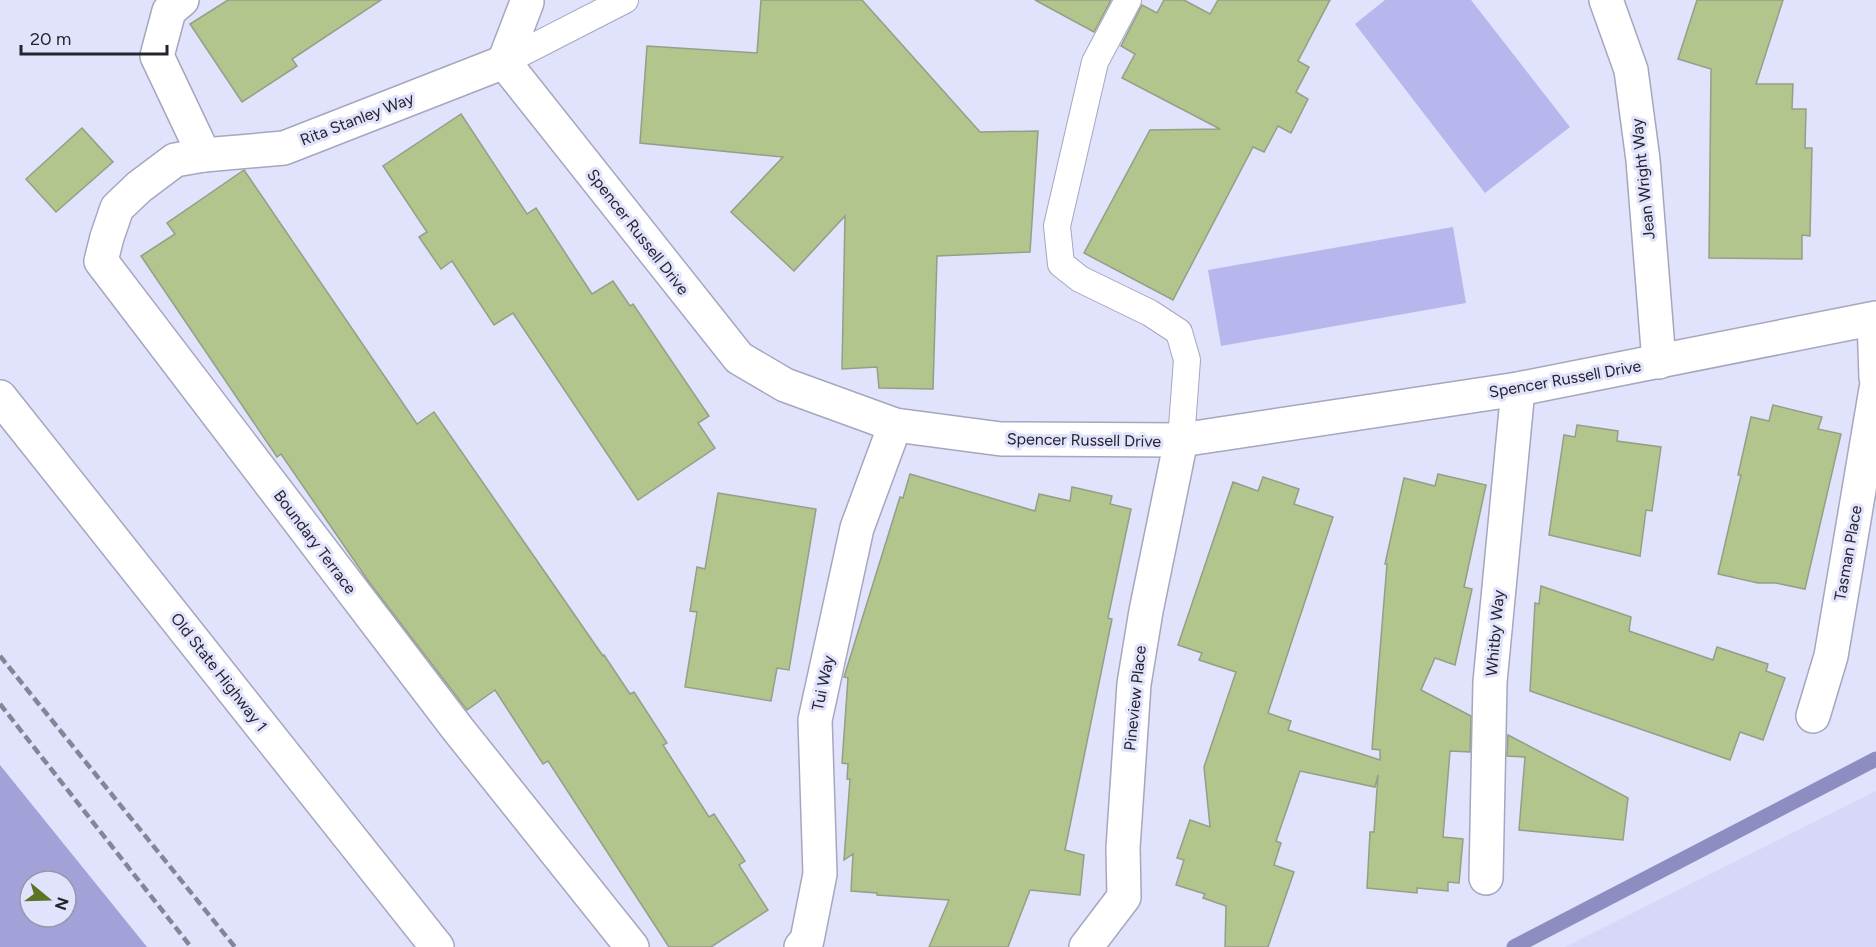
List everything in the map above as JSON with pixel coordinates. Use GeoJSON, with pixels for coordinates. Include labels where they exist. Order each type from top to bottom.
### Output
{"type":"FeatureCollection","features":[{"type":"Feature","properties":{"kind":"street"},"geometry":{"type":"LineString","coordinates":[[182,0],[169,11],[157,56],[204,155]]}},
{"type":"Feature","properties":{"kind":"street","name":"Jean Wright Way"},"geometry":{"type":"LineString","coordinates":[[1608,1],[1631,70],[1643,160],[1659,362]]}},
{"type":"Feature","properties":{"kind":"street"},"geometry":{"type":"LineString","coordinates":[[504,62],[527,2]]}},
{"type":"Feature","properties":{"kind":"street","name":"Rita Stanley Way"},"geometry":{"type":"LineString","coordinates":[[204,155],[284,148],[504,62]]}},
{"type":"Feature","properties":{"kind":"street","name":"Spencer Russell Drive"},"geometry":{"type":"LineString","coordinates":[[504,62],[739,358],[785,385],[895,425],[1001,439],[1181,440],[1518,389],[1875,319]]}},
{"type":"Feature","properties":{"kind":"street","name":"Boundary Terrace"},"geometry":{"type":"LineString","coordinates":[[204,155],[175,160],[139,187],[117,208],[106,237],[101,261],[457,728],[632,947]]}},
{"type":"Feature","properties":{"kind":"street"},"geometry":{"type":"LineString","coordinates":[[1875,319],[1876,378]]}},
{"type":"Feature","properties":{"kind":"street","name":"Whitby Way"},"geometry":{"type":"LineString","coordinates":[[1486,878],[1490,682],[1518,389]]}},
{"type":"Feature","properties":{"kind":"street","name":"Tasman Place"},"geometry":{"type":"LineString","coordinates":[[1813,716],[1831,656],[1876,389]]}},
{"type":"Feature","properties":{"kind":"street","name":"Old State Highway 1"},"geometry":{"type":"LineString","coordinates":[[0,397],[437,947]]}},
{"type":"Feature","properties":{"kind":"street","name":"Tui Way"},"geometry":{"type":"LineString","coordinates":[[801,947],[807,940],[820,874],[815,720],[857,528],[895,425]]}},
{"type":"Feature","properties":{"kind":"street","name":"Pineview Place"},"geometry":{"type":"LineString","coordinates":[[1086,947],[1124,897],[1124,848],[1134,684],[1146,611],[1181,440]]}},
{"type":"Feature","properties":{"kind":"lane"},"geometry":{"type":"LineString","coordinates":[[504,62],[625,0]]}},
{"type":"Feature","properties":{"kind":"lane"},"geometry":{"type":"LineString","coordinates":[[1128,0],[1095,62],[1057,226],[1061,264],[1080,279],[1150,313],[1179,332],[1187,360],[1181,440]]}},
{"type":"Feature","properties":{"kind":"shaded area"},"geometry":{"type":"Polygon","coordinates":[[[1385,0],[1471,0],[1570,127],[1485,193],[1355,24],[1385,0]]]}},
{"type":"Feature","properties":{"kind":"shaded area"},"geometry":{"type":"Polygon","coordinates":[[[1453,227],[1466,303],[1221,346],[1208,270],[1453,227]]]}},
{"type":"Feature","properties":{"kind":"shaded area"},"geometry":{"type":"Polygon","coordinates":[[[0,765],[147,947],[0,947],[0,765]]]}},
{"type":"Feature","properties":{"kind":"shaded area"},"geometry":{"type":"Polygon","coordinates":[[[1876,791],[1876,947],[1565,947],[1876,791]]]}},
{"type":"Feature","properties":{"kind":"building"},"geometry":{"type":"Polygon","coordinates":[[[228,0],[381,0],[292,59],[297,66],[242,102],[190,24],[228,0]]]}},
{"type":"Feature","properties":{"kind":"building"},"geometry":{"type":"Polygon","coordinates":[[[761,0],[862,0],[980,132],[1038,131],[1030,252],[937,256],[933,389],[879,388],[877,367],[842,369],[845,216],[794,271],[731,212],[783,157],[640,143],[647,46],[757,53],[761,0]]]}},
{"type":"Feature","properties":{"kind":"building"},"geometry":{"type":"Polygon","coordinates":[[[1035,0],[1111,0],[1094,32],[1035,0]]]}},
{"type":"Feature","properties":{"kind":"building"},"geometry":{"type":"Polygon","coordinates":[[[1164,0],[1184,0],[1210,14],[1218,0],[1330,0],[1298,61],[1309,67],[1296,92],[1308,99],[1291,133],[1278,126],[1264,152],[1253,147],[1173,300],[1084,253],[1150,130],[1220,129],[1122,78],[1135,54],[1121,46],[1142,5],[1157,13],[1164,0]]]}},
{"type":"Feature","properties":{"kind":"building"},"geometry":{"type":"Polygon","coordinates":[[[1697,0],[1783,0],[1756,84],[1793,84],[1792,109],[1806,109],[1805,148],[1812,148],[1810,236],[1802,235],[1802,259],[1709,258],[1711,69],[1678,59],[1697,0]]]}},
{"type":"Feature","properties":{"kind":"building"},"geometry":{"type":"Polygon","coordinates":[[[461,114],[527,214],[536,208],[592,294],[613,281],[630,306],[633,304],[709,416],[698,423],[715,448],[638,500],[513,313],[494,325],[452,261],[441,269],[419,237],[427,232],[383,166],[461,114]]]}},
{"type":"Feature","properties":{"kind":"building"},"geometry":{"type":"Polygon","coordinates":[[[82,128],[113,162],[56,212],[26,179],[82,128]]]}},
{"type":"Feature","properties":{"kind":"building"},"geometry":{"type":"Polygon","coordinates":[[[244,170],[417,424],[434,412],[630,694],[634,692],[667,743],[663,745],[709,817],[714,814],[745,861],[739,865],[768,910],[711,947],[669,947],[548,761],[543,764],[495,690],[467,710],[369,582],[281,454],[277,457],[141,256],[175,234],[167,223],[244,170]]]}},
{"type":"Feature","properties":{"kind":"building"},"geometry":{"type":"Polygon","coordinates":[[[1773,405],[1822,417],[1818,429],[1841,434],[1805,589],[1776,583],[1758,583],[1718,574],[1741,475],[1738,475],[1751,417],[1769,421],[1773,405]]]}},
{"type":"Feature","properties":{"kind":"building"},"geometry":{"type":"Polygon","coordinates":[[[1577,425],[1618,431],[1617,441],[1661,447],[1652,511],[1646,510],[1640,556],[1549,535],[1564,435],[1575,437],[1577,425]]]}},
{"type":"Feature","properties":{"kind":"building"},"geometry":{"type":"Polygon","coordinates":[[[910,474],[1035,511],[1039,494],[1070,501],[1072,487],[1112,496],[1110,504],[1131,509],[1108,618],[1112,619],[1065,850],[1084,855],[1080,895],[1030,890],[1008,947],[929,947],[949,900],[851,891],[853,854],[844,860],[850,779],[847,779],[848,764],[842,763],[848,678],[844,677],[900,497],[903,498],[910,474]]]}},
{"type":"Feature","properties":{"kind":"building"},"geometry":{"type":"Polygon","coordinates":[[[1438,474],[1486,485],[1464,587],[1472,589],[1455,665],[1435,658],[1421,690],[1471,716],[1470,752],[1450,751],[1443,837],[1463,839],[1459,883],[1448,882],[1448,891],[1417,888],[1417,893],[1367,888],[1370,832],[1374,832],[1378,775],[1375,787],[1300,771],[1276,841],[1281,843],[1274,865],[1294,872],[1268,947],[1225,947],[1226,906],[1203,898],[1205,894],[1176,885],[1184,860],[1177,858],[1190,820],[1210,827],[1204,767],[1236,672],[1199,660],[1202,653],[1178,645],[1233,482],[1258,491],[1263,477],[1299,489],[1294,504],[1333,517],[1268,713],[1291,721],[1288,730],[1380,760],[1380,750],[1372,749],[1387,564],[1385,564],[1404,478],[1435,486],[1438,474]]]}},
{"type":"Feature","properties":{"kind":"building"},"geometry":{"type":"Polygon","coordinates":[[[718,493],[816,509],[789,670],[777,668],[771,701],[685,687],[697,612],[690,611],[697,567],[705,569],[718,493]]]}},
{"type":"Feature","properties":{"kind":"building"},"geometry":{"type":"Polygon","coordinates":[[[1541,586],[1631,617],[1629,631],[1713,660],[1717,647],[1768,664],[1766,671],[1785,678],[1763,740],[1740,732],[1730,760],[1530,691],[1535,603],[1539,604],[1541,586]]]}},
{"type":"Feature","properties":{"kind":"building"},"geometry":{"type":"Polygon","coordinates":[[[1508,735],[1628,798],[1623,840],[1519,830],[1525,757],[1507,756],[1508,735]]]}},
{"type":"Feature","properties":{"kind":"waterway"},"geometry":{"type":"LineString","coordinates":[[1514,947],[1876,759]]}},
{"type":"Feature","properties":{"kind":"railway"},"geometry":{"type":"LineString","coordinates":[[0,656],[235,947]]}},
{"type":"Feature","properties":{"kind":"railway"},"geometry":{"type":"LineString","coordinates":[[0,704],[191,947]]}}]}
